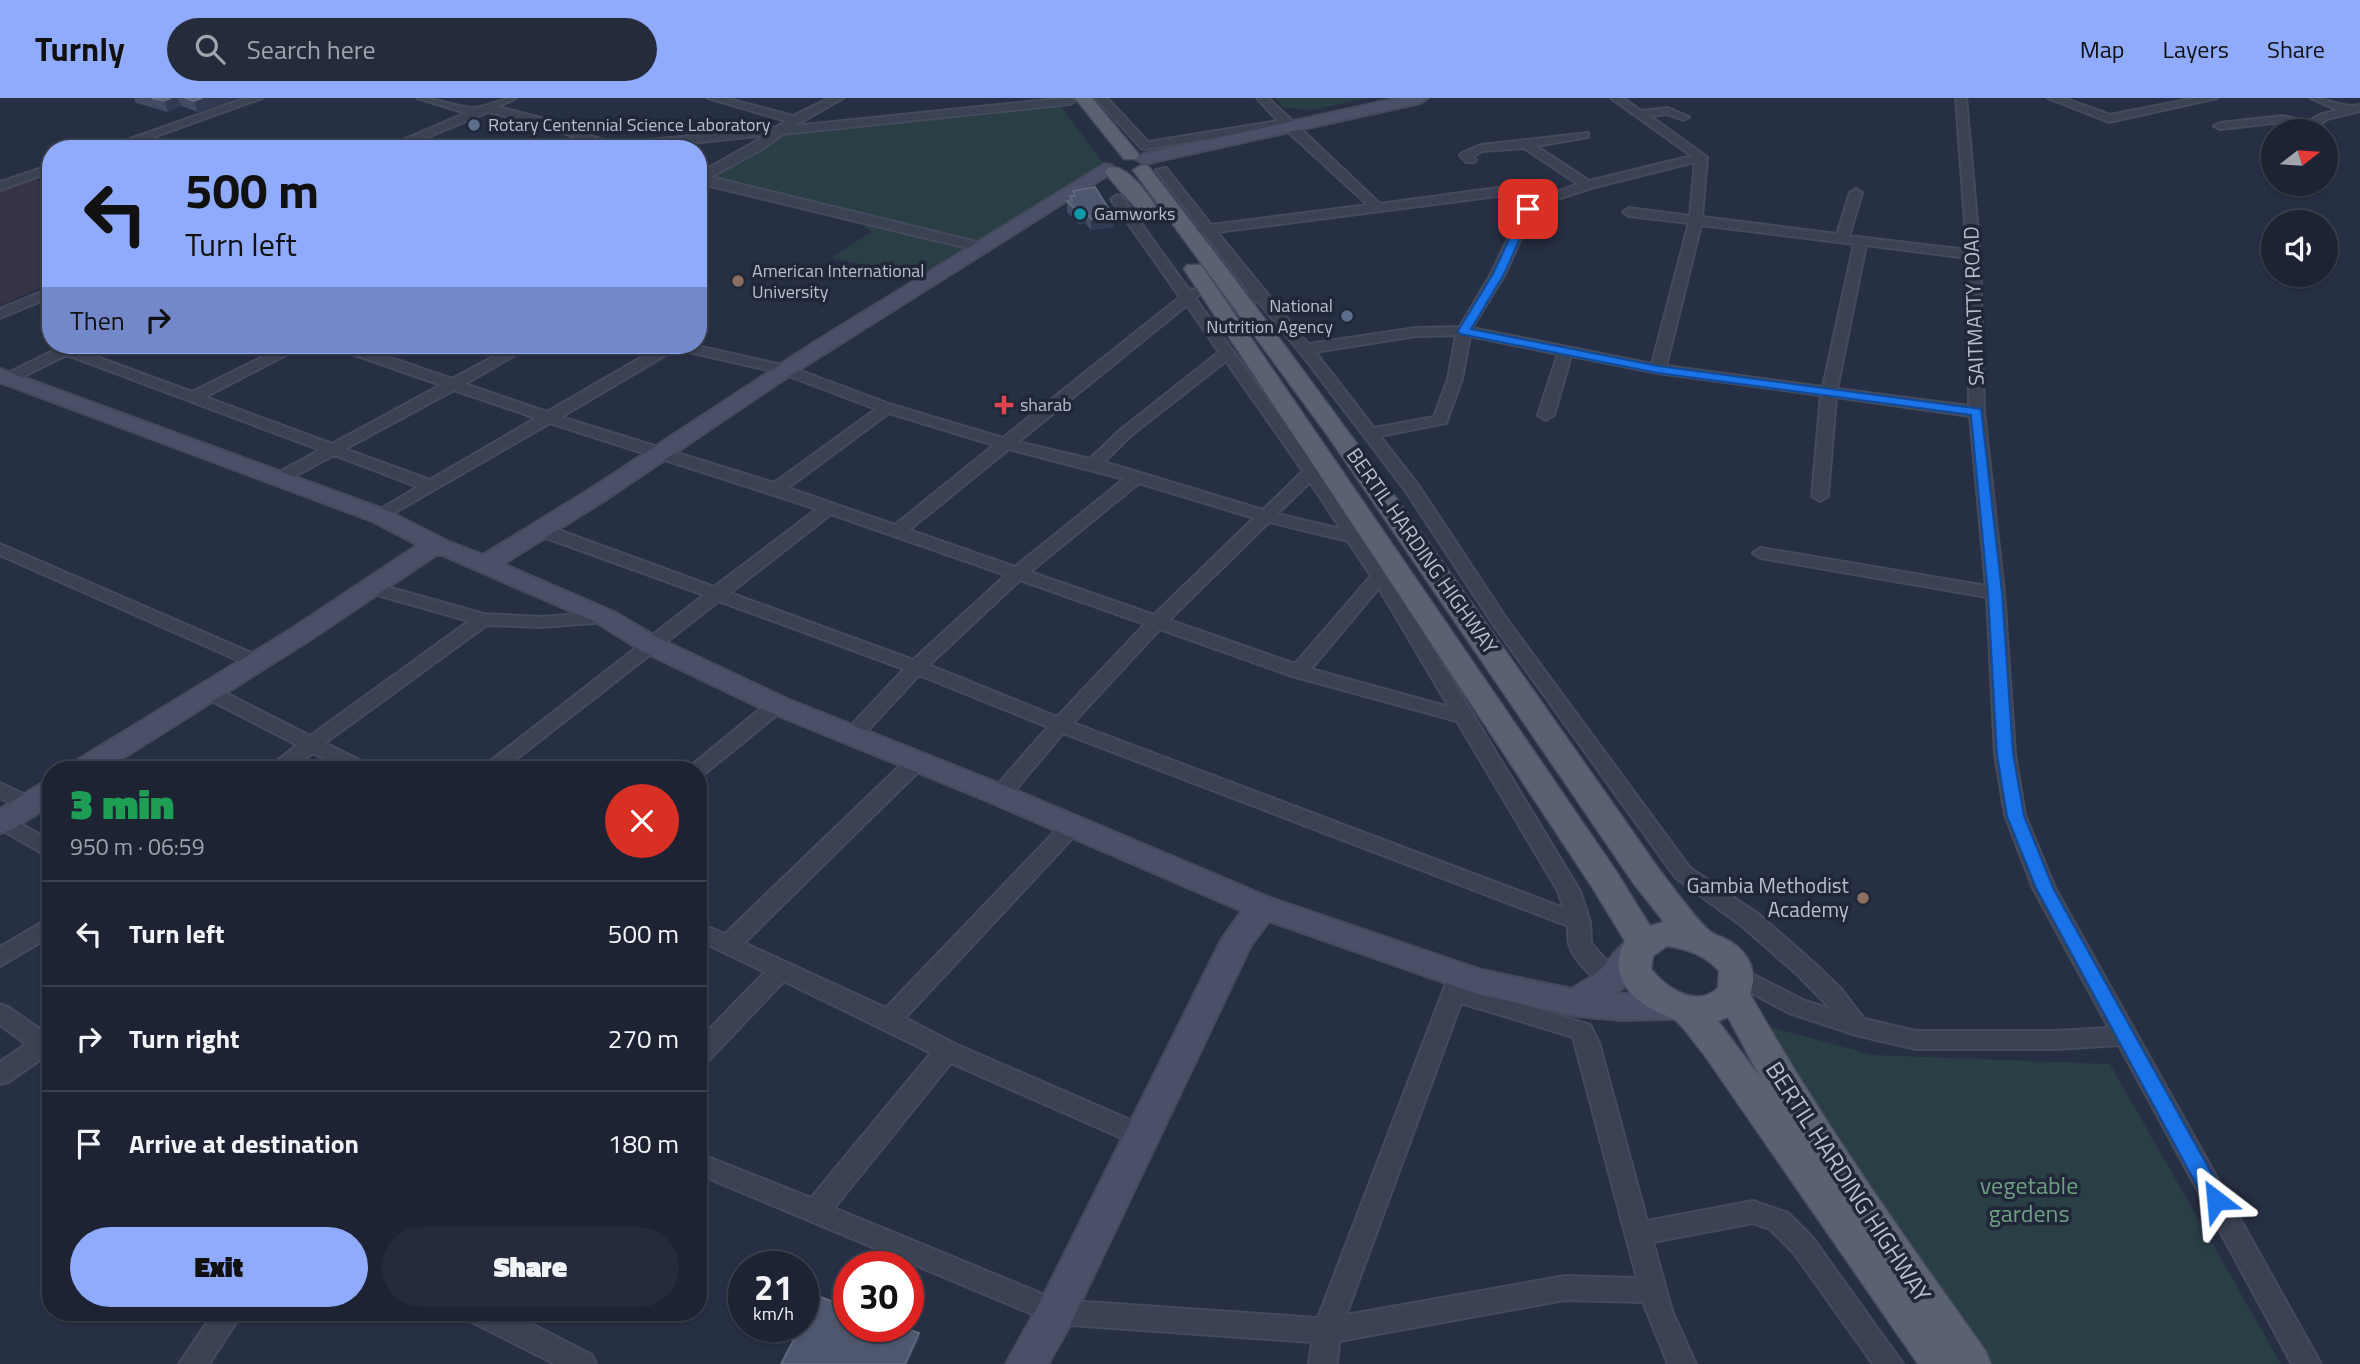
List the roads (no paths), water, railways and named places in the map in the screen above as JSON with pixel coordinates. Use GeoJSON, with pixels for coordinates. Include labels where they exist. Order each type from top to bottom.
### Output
{"type":"FeatureCollection","features":[{"type":"Feature","properties":{"kind":"main road","name":"BERTIL HARDING HIGHWAY"},"geometry":{"type":"LineString","coordinates":[[1073,99],[1139,161],[1200,230],[1251,297],[1646,876],[1696,937]]}},
{"type":"Feature","properties":{"kind":"main road","name":"BERTIL HARDING HIGHWAY"},"geometry":{"type":"LineString","coordinates":[[1073,99],[1095,135],[1108,167],[1119,180],[1132,188],[1196,291],[1410,594],[1604,879],[1640,947]]}},
{"type":"Feature","properties":{"kind":"main road"},"geometry":{"type":"LineString","coordinates":[[1108,167],[1139,161]]}},
{"type":"Feature","properties":{"kind":"main road"},"geometry":{"type":"LineString","coordinates":[[1667,934],[1696,937],[1722,952],[1734,984],[1714,1008],[1679,1007],[1647,991],[1634,970],[1640,947],[1667,934]]}},
{"type":"Feature","properties":{"kind":"main road","name":"BERTIL HARDING HIGHWAY"},"geometry":{"type":"LineString","coordinates":[[1734,984],[1774,1072],[1853,1196],[1970,1364]]}},
{"type":"Feature","properties":{"kind":"main road","name":"BERTIL HARDING HIGHWAY"},"geometry":{"type":"LineString","coordinates":[[1679,1007],[1716,1043],[1943,1364]]}},
{"type":"Feature","properties":{"kind":"street"},"geometry":{"type":"LineString","coordinates":[[134,140],[257,98]]}},
{"type":"Feature","properties":{"kind":"street"},"geometry":{"type":"LineString","coordinates":[[423,98],[544,122],[592,140]]}},
{"type":"Feature","properties":{"kind":"street"},"geometry":{"type":"LineString","coordinates":[[409,140],[511,98]]}},
{"type":"Feature","properties":{"kind":"street"},"geometry":{"type":"LineString","coordinates":[[713,98],[794,120]]}},
{"type":"Feature","properties":{"kind":"street"},"geometry":{"type":"LineString","coordinates":[[707,174],[760,146],[794,120],[838,98]]}},
{"type":"Feature","properties":{"kind":"street"},"geometry":{"type":"LineString","coordinates":[[1101,98],[1144,146],[1288,125]]}},
{"type":"Feature","properties":{"kind":"street"},"geometry":{"type":"LineString","coordinates":[[1262,98],[1378,208]]}},
{"type":"Feature","properties":{"kind":"street"},"geometry":{"type":"LineString","coordinates":[[1139,161],[1288,125],[1420,98]]}},
{"type":"Feature","properties":{"kind":"street"},"geometry":{"type":"LineString","coordinates":[[1616,98],[1701,157]]}},
{"type":"Feature","properties":{"kind":"street","name":"SAITMATTY ROAD"},"geometry":{"type":"LineString","coordinates":[[1961,98],[1974,255],[1977,412],[1995,593],[2005,754],[2015,816],[2044,888],[2307,1364]]}},
{"type":"Feature","properties":{"kind":"street"},"geometry":{"type":"LineString","coordinates":[[2053,98],[2109,118],[2177,107],[2212,98]]}},
{"type":"Feature","properties":{"kind":"street"},"geometry":{"type":"LineString","coordinates":[[2152,98],[2177,107]]}},
{"type":"Feature","properties":{"kind":"street"},"geometry":{"type":"LineString","coordinates":[[2315,98],[2355,109]]}},
{"type":"Feature","properties":{"kind":"street"},"geometry":{"type":"LineString","coordinates":[[2353,98],[2360,100]]}},
{"type":"Feature","properties":{"kind":"street"},"geometry":{"type":"LineString","coordinates":[[680,140],[1073,99]]}},
{"type":"Feature","properties":{"kind":"street"},"geometry":{"type":"LineString","coordinates":[[2320,119],[2355,109]]}},
{"type":"Feature","properties":{"kind":"street"},"geometry":{"type":"LineString","coordinates":[[1640,114],[1668,111],[1683,117]]}},
{"type":"Feature","properties":{"kind":"street"},"geometry":{"type":"LineString","coordinates":[[2220,126],[2261,121]]}},
{"type":"Feature","properties":{"kind":"street"},"geometry":{"type":"LineString","coordinates":[[1470,160],[1466,155],[1481,148],[1584,135]]}},
{"type":"Feature","properties":{"kind":"street"},"geometry":{"type":"LineString","coordinates":[[1526,144],[1587,185]]}},
{"type":"Feature","properties":{"kind":"street"},"geometry":{"type":"LineString","coordinates":[[1372,434],[1388,427],[1441,420],[1455,379],[1464,331],[1498,274],[1523,216],[1535,204],[1587,185],[1701,157]]}},
{"type":"Feature","properties":{"kind":"street"},"geometry":{"type":"LineString","coordinates":[[1658,369],[1696,220],[1702,184],[1701,157]]}},
{"type":"Feature","properties":{"kind":"street"},"geometry":{"type":"LineString","coordinates":[[484,565],[544,531],[785,370],[1108,167]]}},
{"type":"Feature","properties":{"kind":"street"},"geometry":{"type":"LineString","coordinates":[[1163,170],[1200,230],[1497,192],[1511,194],[1535,204]]}},
{"type":"Feature","properties":{"kind":"street"},"geometry":{"type":"LineString","coordinates":[[0,186],[42,171]]}},
{"type":"Feature","properties":{"kind":"street"},"geometry":{"type":"LineString","coordinates":[[36,173],[42,175]]}},
{"type":"Feature","properties":{"kind":"street"},"geometry":{"type":"LineString","coordinates":[[707,180],[984,247]]}},
{"type":"Feature","properties":{"kind":"street"},"geometry":{"type":"LineString","coordinates":[[1842,239],[1856,193]]}},
{"type":"Feature","properties":{"kind":"street"},"geometry":{"type":"LineString","coordinates":[[1117,199],[1172,279],[1196,291],[1227,353],[1380,576],[1569,891],[1579,922],[1580,944],[1596,966],[1611,979]]}},
{"type":"Feature","properties":{"kind":"street"},"geometry":{"type":"LineString","coordinates":[[1629,212],[1974,255]]}},
{"type":"Feature","properties":{"kind":"street"},"geometry":{"type":"LineString","coordinates":[[1820,496],[1829,391],[1861,241]]}},
{"type":"Feature","properties":{"kind":"street"},"geometry":{"type":"LineString","coordinates":[[896,532],[1196,291]]}},
{"type":"Feature","properties":{"kind":"street"},"geometry":{"type":"LineString","coordinates":[[0,314],[42,296]]}},
{"type":"Feature","properties":{"kind":"street"},"geometry":{"type":"LineString","coordinates":[[1251,297],[1305,348],[1372,434],[1412,488],[1501,624],[1683,873],[1749,920],[1806,969],[1833,995],[1856,1026]]}},
{"type":"Feature","properties":{"kind":"street"},"geometry":{"type":"LineString","coordinates":[[1305,348],[1416,332],[1464,331],[1658,369],[1977,412]]}},
{"type":"Feature","properties":{"kind":"street"},"geometry":{"type":"LineString","coordinates":[[1546,415],[1566,351]]}},
{"type":"Feature","properties":{"kind":"street"},"geometry":{"type":"LineString","coordinates":[[707,352],[785,370],[887,408],[1006,444],[1093,464],[1267,516],[1354,537]]}},
{"type":"Feature","properties":{"kind":"street"},"geometry":{"type":"LineString","coordinates":[[1093,464],[1124,433],[1227,353]]}},
{"type":"Feature","properties":{"kind":"street"},"geometry":{"type":"LineString","coordinates":[[4,377],[55,354]]}},
{"type":"Feature","properties":{"kind":"street"},"geometry":{"type":"LineString","coordinates":[[87,354],[191,398],[432,486]]}},
{"type":"Feature","properties":{"kind":"street"},"geometry":{"type":"LineString","coordinates":[[191,398],[280,354]]}},
{"type":"Feature","properties":{"kind":"street"},"geometry":{"type":"LineString","coordinates":[[382,354],[453,384],[550,418],[776,489],[1155,624],[1299,671],[1465,717]]}},
{"type":"Feature","properties":{"kind":"street"},"geometry":{"type":"LineString","coordinates":[[278,479],[508,354]]}},
{"type":"Feature","properties":{"kind":"street"},"geometry":{"type":"LineString","coordinates":[[380,516],[659,354]]}},
{"type":"Feature","properties":{"kind":"street"},"geometry":{"type":"LineString","coordinates":[[4,377],[380,516],[438,546],[605,617],[651,645],[777,705],[1000,795],[1262,907],[1582,1031],[1605,1123],[1659,1311],[1682,1364]]}},
{"type":"Feature","properties":{"kind":"street"},"geometry":{"type":"LineString","coordinates":[[776,489],[887,408]]}},
{"type":"Feature","properties":{"kind":"street"},"geometry":{"type":"LineString","coordinates":[[1000,795],[1060,725],[1155,624],[1311,472]]}},
{"type":"Feature","properties":{"kind":"street"},"geometry":{"type":"LineString","coordinates":[[853,735],[916,667],[1017,574],[1136,477]]}},
{"type":"Feature","properties":{"kind":"street"},"geometry":{"type":"LineString","coordinates":[[501,761],[827,509]]}},
{"type":"Feature","properties":{"kind":"street"},"geometry":{"type":"LineString","coordinates":[[544,531],[916,667],[1060,725],[1579,922]]}},
{"type":"Feature","properties":{"kind":"street"},"geometry":{"type":"LineString","coordinates":[[97,761],[373,588],[427,550],[438,546]]}},
{"type":"Feature","properties":{"kind":"street"},"geometry":{"type":"LineString","coordinates":[[0,548],[257,662]]}},
{"type":"Feature","properties":{"kind":"street"},"geometry":{"type":"LineString","coordinates":[[1761,553],[1995,593]]}},
{"type":"Feature","properties":{"kind":"street"},"geometry":{"type":"LineString","coordinates":[[1299,671],[1380,576]]}},
{"type":"Feature","properties":{"kind":"street"},"geometry":{"type":"LineString","coordinates":[[373,588],[483,619],[541,622],[605,617]]}},
{"type":"Feature","properties":{"kind":"street"},"geometry":{"type":"LineString","coordinates":[[289,761],[483,619]]}},
{"type":"Feature","properties":{"kind":"street"},"geometry":{"type":"LineString","coordinates":[[206,691],[345,761]]}},
{"type":"Feature","properties":{"kind":"street"},"geometry":{"type":"LineString","coordinates":[[707,761],[777,705]]}},
{"type":"Feature","properties":{"kind":"street"},"geometry":{"type":"LineString","coordinates":[[103,757],[111,761]]}},
{"type":"Feature","properties":{"kind":"street"},"geometry":{"type":"LineString","coordinates":[[728,945],[917,761]]}},
{"type":"Feature","properties":{"kind":"street"},"geometry":{"type":"LineString","coordinates":[[0,790],[40,798]]}},
{"type":"Feature","properties":{"kind":"street"},"geometry":{"type":"LineString","coordinates":[[40,798],[1,822],[42,846]]}},
{"type":"Feature","properties":{"kind":"street"},"geometry":{"type":"LineString","coordinates":[[889,1020],[1072,826]]}},
{"type":"Feature","properties":{"kind":"street"},"geometry":{"type":"LineString","coordinates":[[1026,1364],[1056,1312],[1238,939],[1262,907]]}},
{"type":"Feature","properties":{"kind":"street"},"geometry":{"type":"LineString","coordinates":[[0,958],[42,931]]}},
{"type":"Feature","properties":{"kind":"street"},"geometry":{"type":"LineString","coordinates":[[707,936],[889,1020],[947,1051],[1142,1136]]}},
{"type":"Feature","properties":{"kind":"street"},"geometry":{"type":"LineString","coordinates":[[1577,1003],[1611,979],[1640,947]]}},
{"type":"Feature","properties":{"kind":"street"},"geometry":{"type":"LineString","coordinates":[[707,1047],[780,971]]}},
{"type":"Feature","properties":{"kind":"street"},"geometry":{"type":"LineString","coordinates":[[1457,984],[1577,1003],[1621,1007],[1679,1007]]}},
{"type":"Feature","properties":{"kind":"street"},"geometry":{"type":"LineString","coordinates":[[1323,1364],[1327,1331],[1457,984]]}},
{"type":"Feature","properties":{"kind":"street"},"geometry":{"type":"LineString","coordinates":[[1734,984],[1856,1026],[1916,1040],[2055,1040],[2125,1036]]}},
{"type":"Feature","properties":{"kind":"street"},"geometry":{"type":"LineString","coordinates":[[0,1013],[42,1043]]}},
{"type":"Feature","properties":{"kind":"street"},"geometry":{"type":"LineString","coordinates":[[0,1075],[42,1050]]}},
{"type":"Feature","properties":{"kind":"street"},"geometry":{"type":"LineString","coordinates":[[814,1213],[947,1051]]}},
{"type":"Feature","properties":{"kind":"street"},"geometry":{"type":"LineString","coordinates":[[707,1167],[1056,1312],[1327,1331],[1566,1288],[1625,1288],[1654,1292]]}},
{"type":"Feature","properties":{"kind":"street"},"geometry":{"type":"LineString","coordinates":[[1638,1234],[1753,1212],[1779,1221],[1803,1245],[1889,1364]]}},
{"type":"Feature","properties":{"kind":"street"},"geometry":{"type":"LineString","coordinates":[[193,1364],[224,1321]]}},
{"type":"Feature","properties":{"kind":"street"},"geometry":{"type":"LineString","coordinates":[[498,1321],[582,1364]]}},
{"type":"Feature","properties":{"kind":"place","name":"Rotary Centennial Science Laboratory"},"geometry":{"type":"Point","coordinates":[474,125]}},
{"type":"Feature","properties":{"kind":"place","name":"Gamworks"},"geometry":{"type":"Point","coordinates":[1080,214]}},
{"type":"Feature","properties":{"kind":"place","name":"American International University"},"geometry":{"type":"Point","coordinates":[738,281]}},
{"type":"Feature","properties":{"kind":"place","name":"National Nutrition Agency"},"geometry":{"type":"Point","coordinates":[1347,316]}},
{"type":"Feature","properties":{"kind":"place","name":"sharab"},"geometry":{"type":"Point","coordinates":[1004,405]}},
{"type":"Feature","properties":{"kind":"place","name":"Gambia Methodist Academy"},"geometry":{"type":"Point","coordinates":[1863,898]}},
{"type":"Feature","properties":{"kind":"park label","name":"vegetable gardens"},"geometry":{"type":"Point","coordinates":[2029,1200]}}]}
